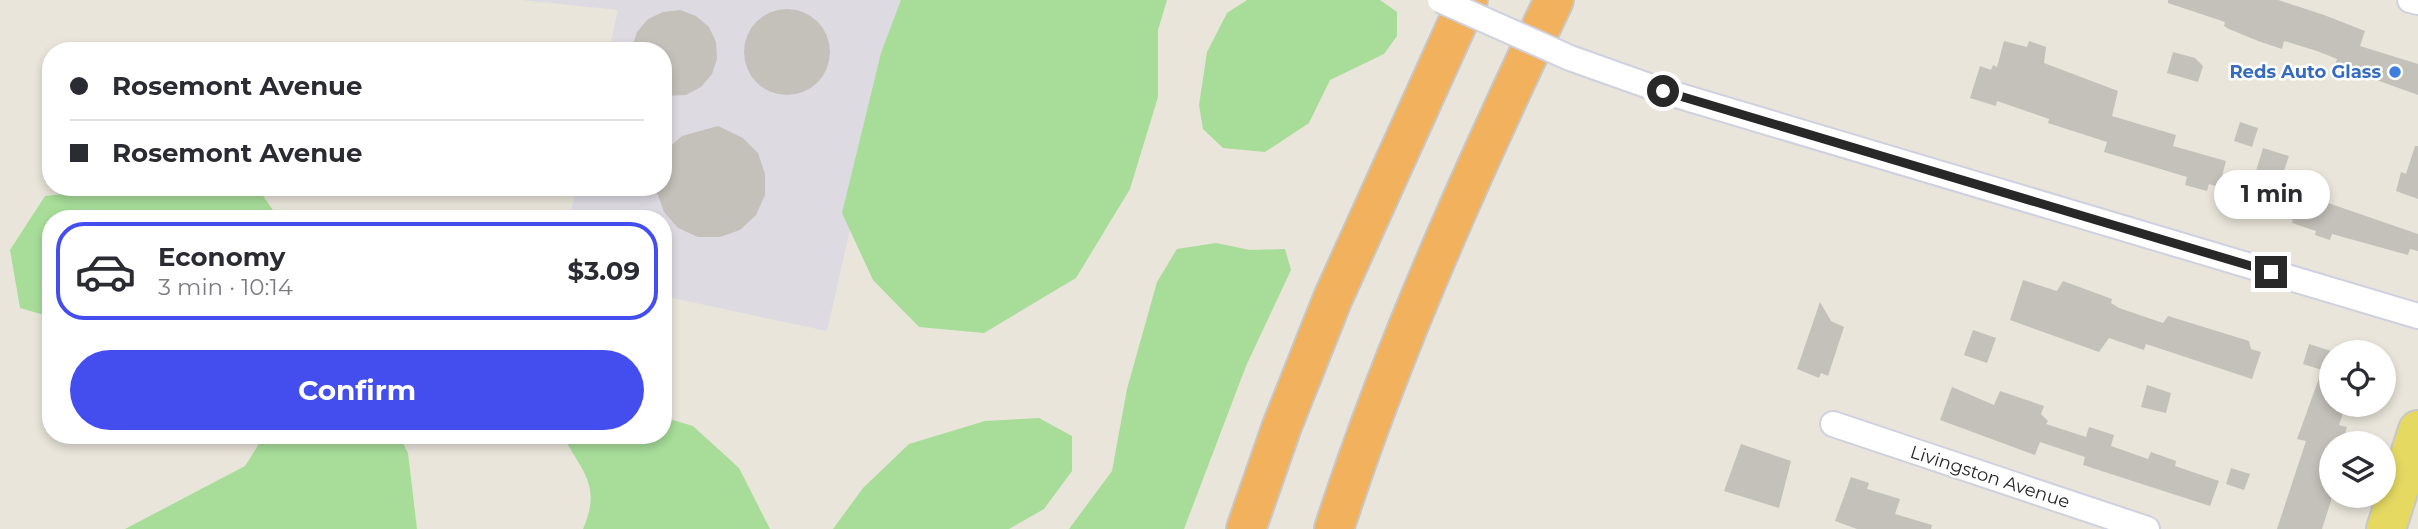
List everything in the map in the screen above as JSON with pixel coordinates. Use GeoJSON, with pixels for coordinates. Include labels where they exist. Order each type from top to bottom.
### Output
{"type":"FeatureCollection","features":[{"type":"Feature","properties":{"kind":"highway"},"geometry":{"type":"LineString","coordinates":[[1246,529],[1282,426],[1333,298],[1468,0]]}},
{"type":"Feature","properties":{"kind":"highway"},"geometry":{"type":"LineString","coordinates":[[1334,529],[1397,354],[1463,192],[1554,0]]}},
{"type":"Feature","properties":{"kind":"main road"},"geometry":{"type":"LineString","coordinates":[[2386,529],[2418,430]]}},
{"type":"Feature","properties":{"kind":"street"},"geometry":{"type":"LineString","coordinates":[[1440,0],[1558,53],[1663,91],[2418,317]]}},
{"type":"Feature","properties":{"kind":"street"},"geometry":{"type":"LineString","coordinates":[[2410,0],[2418,2]]}},
{"type":"Feature","properties":{"kind":"street","name":"Livingston Avenue"},"geometry":{"type":"LineString","coordinates":[[1833,424],[2147,529]]}},
{"type":"Feature","properties":{"kind":"shaded area"},"geometry":{"type":"Polygon","coordinates":[[[521,0],[902,0],[827,331],[672,298],[672,210],[571,210],[575,196],[672,196],[672,42],[611,42],[618,10],[521,0]]]}},
{"type":"Feature","properties":{"kind":"green space"},"geometry":{"type":"Polygon","coordinates":[[[901,0],[1167,0],[1158,30],[1158,97],[1130,189],[1076,278],[984,333],[919,327],[873,280],[842,213],[881,53],[901,0]]]}},
{"type":"Feature","properties":{"kind":"green space"},"geometry":{"type":"Polygon","coordinates":[[[1247,0],[1380,0],[1397,12],[1397,36],[1384,54],[1330,80],[1309,123],[1265,152],[1223,148],[1203,129],[1199,105],[1207,52],[1227,13],[1247,0]]]}},
{"type":"Feature","properties":{"kind":"green space"},"geometry":{"type":"Polygon","coordinates":[[[45,196],[263,196],[273,210],[42,210],[42,314],[20,308],[10,250],[45,196]]]}},
{"type":"Feature","properties":{"kind":"green space"},"geometry":{"type":"Polygon","coordinates":[[[1216,243],[1250,250],[1285,249],[1291,270],[1246,366],[1184,529],[1069,529],[1112,471],[1127,389],[1157,282],[1177,249],[1216,243]]]}},
{"type":"Feature","properties":{"kind":"green space"},"geometry":{"type":"Polygon","coordinates":[[[1039,418],[1072,436],[1072,471],[1044,509],[1009,529],[833,529],[863,488],[909,444],[985,421],[1039,418]]]}},
{"type":"Feature","properties":{"kind":"green space"},"geometry":{"type":"Polygon","coordinates":[[[672,420],[693,426],[739,468],[770,529],[583,529],[591,501],[583,470],[568,444],[672,444],[672,420]]]}},
{"type":"Feature","properties":{"kind":"green space"},"geometry":{"type":"Polygon","coordinates":[[[259,444],[403,444],[408,453],[417,529],[125,529],[245,466],[259,444]]]}},
{"type":"Feature","properties":{"kind":"building"},"geometry":{"type":"Polygon","coordinates":[[[2168,0],[2278,0],[2324,15],[2365,31],[2360,46],[2418,64],[2418,95],[2335,65],[2337,59],[2317,51],[2284,41],[2282,49],[2258,41],[2229,29],[2224,26],[2225,22],[2168,3],[2168,0]]]}},
{"type":"Feature","properties":{"kind":"building"},"geometry":{"type":"Polygon","coordinates":[[[787,9],[803,13],[817,22],[826,36],[830,52],[826,68],[817,82],[803,91],[787,95],[771,91],[757,82],[748,68],[744,52],[748,36],[757,22],[771,13],[787,9]]]}},
{"type":"Feature","properties":{"kind":"building"},"geometry":{"type":"Polygon","coordinates":[[[680,10],[696,16],[709,27],[716,42],[717,59],[712,74],[701,87],[686,95],[672,96],[672,42],[634,42],[637,32],[648,19],[663,12],[680,10]]]}},
{"type":"Feature","properties":{"kind":"building"},"geometry":{"type":"Polygon","coordinates":[[[2004,41],[2027,47],[2029,41],[2046,47],[2044,63],[2118,91],[2112,116],[2176,135],[2173,146],[2226,161],[2219,187],[2209,184],[2207,191],[2185,185],[2187,177],[2104,152],[2107,142],[2048,123],[2049,119],[1997,101],[1996,106],[1970,98],[1980,66],[1991,70],[1993,65],[1997,67],[2004,41]]]}},
{"type":"Feature","properties":{"kind":"building"},"geometry":{"type":"Polygon","coordinates":[[[2173,52],[2195,58],[2203,66],[2198,82],[2167,73],[2173,52]]]}},
{"type":"Feature","properties":{"kind":"building"},"geometry":{"type":"Polygon","coordinates":[[[2240,122],[2258,128],[2252,147],[2234,141],[2240,122]]]}},
{"type":"Feature","properties":{"kind":"building"},"geometry":{"type":"Polygon","coordinates":[[[718,126],[743,138],[758,153],[765,174],[765,195],[756,215],[740,230],[720,237],[698,237],[678,228],[672,221],[672,210],[663,210],[658,196],[672,196],[672,145],[682,136],[718,126]]]}},
{"type":"Feature","properties":{"kind":"building"},"geometry":{"type":"Polygon","coordinates":[[[2415,146],[2418,146],[2418,199],[2396,191],[2401,172],[2406,174],[2415,146]]]}},
{"type":"Feature","properties":{"kind":"building"},"geometry":{"type":"Polygon","coordinates":[[[2263,148],[2289,156],[2279,186],[2418,234],[2418,251],[2410,249],[2408,255],[2332,234],[2330,240],[2315,235],[2316,231],[2292,223],[2293,220],[2246,204],[2263,148]]]}},
{"type":"Feature","properties":{"kind":"building"},"geometry":{"type":"Polygon","coordinates":[[[2023,280],[2057,291],[2063,281],[2112,299],[2111,303],[2119,308],[2163,323],[2168,316],[2249,341],[2251,349],[2261,352],[2252,379],[2146,344],[2144,350],[2109,338],[2099,352],[2010,320],[2023,280]]]}},
{"type":"Feature","properties":{"kind":"building"},"geometry":{"type":"Polygon","coordinates":[[[1820,302],[1831,321],[1844,327],[1828,376],[1821,373],[1819,378],[1797,369],[1820,302]]]}},
{"type":"Feature","properties":{"kind":"building"},"geometry":{"type":"Polygon","coordinates":[[[1973,330],[1996,338],[1987,363],[1964,355],[1973,330]]]}},
{"type":"Feature","properties":{"kind":"building"},"geometry":{"type":"Polygon","coordinates":[[[2309,344],[2319,347],[2319,369],[2303,364],[2309,344]]]}},
{"type":"Feature","properties":{"kind":"building"},"geometry":{"type":"Polygon","coordinates":[[[2319,378],[2319,417],[2342,417],[2339,425],[2347,427],[2346,431],[2319,431],[2319,508],[2329,508],[2322,529],[2277,529],[2306,441],[2297,439],[2319,378]]]}},
{"type":"Feature","properties":{"kind":"building"},"geometry":{"type":"Polygon","coordinates":[[[2147,385],[2171,393],[2166,413],[2141,407],[2147,385]]]}},
{"type":"Feature","properties":{"kind":"building"},"geometry":{"type":"Polygon","coordinates":[[[1952,387],[1994,405],[2000,391],[2044,406],[2041,414],[2048,421],[2046,424],[2086,437],[2089,427],[2114,435],[2111,446],[2148,459],[2151,452],[2176,461],[2175,466],[2219,481],[2210,506],[2083,465],[2085,457],[2040,442],[2035,455],[1940,420],[1952,387]]]}},
{"type":"Feature","properties":{"kind":"building"},"geometry":{"type":"Polygon","coordinates":[[[1741,444],[1791,461],[1779,508],[1724,491],[1741,444]]]}},
{"type":"Feature","properties":{"kind":"building"},"geometry":{"type":"Polygon","coordinates":[[[2231,468],[2250,474],[2244,490],[2226,484],[2231,468]]]}},
{"type":"Feature","properties":{"kind":"building"},"geometry":{"type":"Polygon","coordinates":[[[1851,477],[1869,483],[1867,489],[1900,499],[1895,514],[1932,525],[1931,529],[1857,529],[1835,521],[1851,477]]]}},
{"type":"Feature","properties":{"kind":"place","name":"Reds Auto Glass"},"geometry":{"type":"Point","coordinates":[2395,72]}},
{"type":"Feature","properties":{"kind":"route"},"geometry":{"type":"LineString","coordinates":[[1663,91],[2271,272]]}}]}
